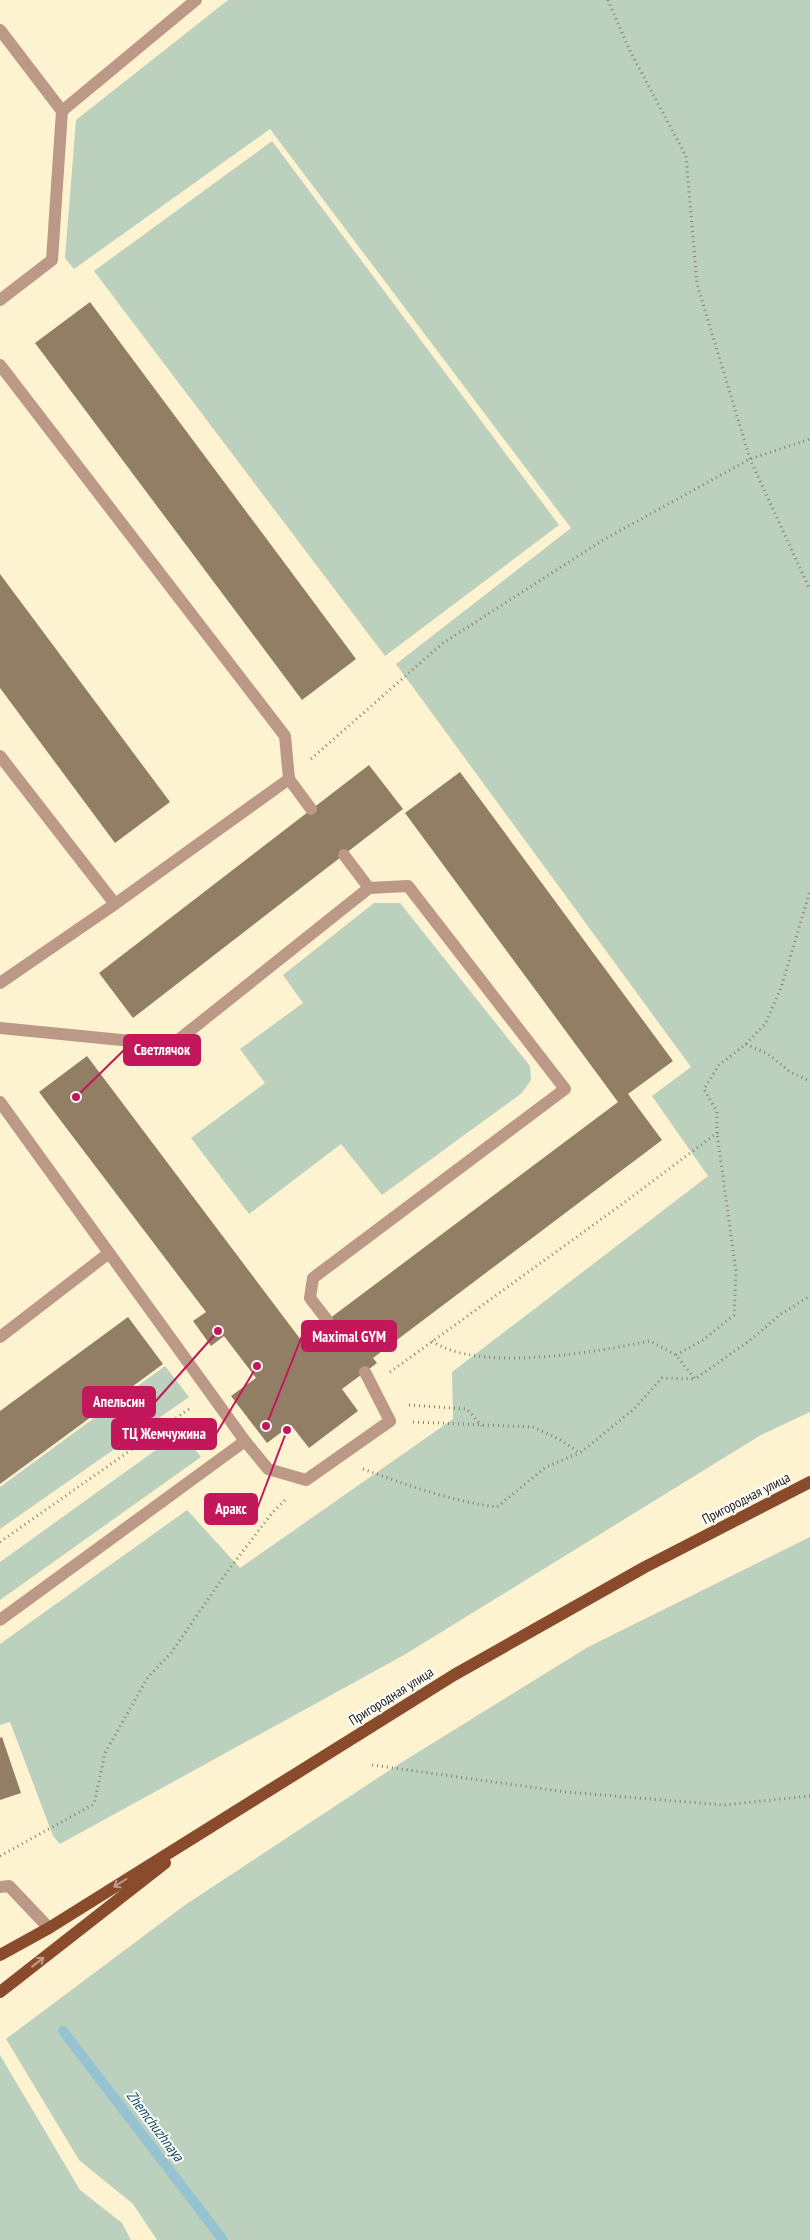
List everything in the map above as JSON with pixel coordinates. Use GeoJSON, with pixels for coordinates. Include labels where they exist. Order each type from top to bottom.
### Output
{"type":"FeatureCollection","features":[{"type":"Feature","properties":{"kind":"main road","name":"Пригородная улица"},"geometry":{"type":"LineString","coordinates":[[0,1956],[49,1928],[463,1670],[645,1566],[810,1482]]}},
{"type":"Feature","properties":{"kind":"main road"},"geometry":{"type":"LineString","coordinates":[[0,1992],[220,1820]]}},
{"type":"Feature","properties":{"kind":"lane"},"geometry":{"type":"LineString","coordinates":[[62,111],[196,0]]}},
{"type":"Feature","properties":{"kind":"lane"},"geometry":{"type":"LineString","coordinates":[[0,30],[62,111],[52,260],[0,300]]}},
{"type":"Feature","properties":{"kind":"lane"},"geometry":{"type":"LineString","coordinates":[[0,365],[285,736],[289,779],[311,809]]}},
{"type":"Feature","properties":{"kind":"lane"},"geometry":{"type":"LineString","coordinates":[[0,756],[115,904]]}},
{"type":"Feature","properties":{"kind":"lane"},"geometry":{"type":"LineString","coordinates":[[0,983],[115,904],[289,779]]}},
{"type":"Feature","properties":{"kind":"lane"},"geometry":{"type":"LineString","coordinates":[[344,855],[369,888]]}},
{"type":"Feature","properties":{"kind":"lane"},"geometry":{"type":"LineString","coordinates":[[0,1028],[172,1046],[369,888],[408,886],[566,1089],[313,1278],[310,1298],[327,1320]]}},
{"type":"Feature","properties":{"kind":"lane"},"geometry":{"type":"LineString","coordinates":[[0,1102],[245,1441],[268,1469],[306,1480],[390,1421],[365,1372]]}},
{"type":"Feature","properties":{"kind":"lane"},"geometry":{"type":"LineString","coordinates":[[0,1337],[109,1253]]}},
{"type":"Feature","properties":{"kind":"lane"},"geometry":{"type":"LineString","coordinates":[[0,1620],[245,1441]]}},
{"type":"Feature","properties":{"kind":"lane"},"geometry":{"type":"LineString","coordinates":[[0,1887],[9,1886],[49,1928]]}},
{"type":"Feature","properties":{"kind":"path"},"geometry":{"type":"LineString","coordinates":[[608,0],[629,49],[686,156],[697,284],[750,459],[810,590]]}},
{"type":"Feature","properties":{"kind":"path"},"geometry":{"type":"LineString","coordinates":[[289,779],[443,643],[603,540],[750,459],[810,439]]}},
{"type":"Feature","properties":{"kind":"path"},"geometry":{"type":"LineString","coordinates":[[676,1355],[703,1340],[734,1315],[736,1272],[717,1133],[717,1112],[704,1089],[719,1065],[746,1044],[765,1024],[781,988],[810,891]]}},
{"type":"Feature","properties":{"kind":"path"},"geometry":{"type":"LineString","coordinates":[[746,1044],[768,1054],[790,1072],[810,1081]]}},
{"type":"Feature","properties":{"kind":"path"},"geometry":{"type":"LineString","coordinates":[[482,1426],[468,1409],[383,1404],[390,1372],[717,1133]]}},
{"type":"Feature","properties":{"kind":"path"},"geometry":{"type":"LineString","coordinates":[[336,1458],[418,1489],[473,1504],[497,1507],[546,1467],[580,1452],[634,1409],[662,1378],[695,1379],[750,1341],[781,1314],[810,1296]]}},
{"type":"Feature","properties":{"kind":"path"},"geometry":{"type":"LineString","coordinates":[[432,1341],[442,1348],[465,1354],[525,1359],[616,1348],[650,1341],[676,1355],[695,1379]]}},
{"type":"Feature","properties":{"kind":"path"},"geometry":{"type":"LineString","coordinates":[[0,1542],[211,1394]]}},
{"type":"Feature","properties":{"kind":"path"},"geometry":{"type":"LineString","coordinates":[[390,1421],[533,1427],[559,1439],[580,1452]]}},
{"type":"Feature","properties":{"kind":"path"},"geometry":{"type":"LineString","coordinates":[[0,1856],[94,1804],[105,1753],[148,1677],[171,1653],[201,1608],[272,1513],[306,1480]]}},
{"type":"Feature","properties":{"kind":"path"},"geometry":{"type":"LineString","coordinates":[[372,1765],[566,1792],[724,1805],[810,1796]]}},
{"type":"Feature","properties":{"kind":"green space"},"geometry":{"type":"Polygon","coordinates":[[[228,0],[810,0],[810,1412],[761,1435],[404,1655],[60,1844],[53,1836],[10,1722],[0,1725],[0,1644],[187,1510],[240,1568],[453,1419],[452,1372],[708,1176],[652,1096],[691,1067],[396,664],[571,528],[270,129],[74,269],[65,258],[76,120],[228,0]]]}},
{"type":"Feature","properties":{"kind":"green space"},"geometry":{"type":"Polygon","coordinates":[[[272,141],[559,525],[385,656],[94,271],[272,141]]]}},
{"type":"Feature","properties":{"kind":"green space"},"geometry":{"type":"Polygon","coordinates":[[[374,903],[400,903],[530,1066],[531,1080],[522,1093],[382,1195],[341,1144],[249,1214],[191,1138],[265,1083],[240,1049],[303,1003],[283,975],[374,903]]]}},
{"type":"Feature","properties":{"kind":"green space"},"geometry":{"type":"Polygon","coordinates":[[[165,1366],[189,1397],[0,1529],[0,1487],[165,1366]]]}},
{"type":"Feature","properties":{"kind":"green space"},"geometry":{"type":"Polygon","coordinates":[[[181,1432],[201,1457],[0,1600],[0,1562],[181,1432]]]}},
{"type":"Feature","properties":{"kind":"green space"},"geometry":{"type":"Polygon","coordinates":[[[810,1537],[810,2240],[157,2240],[133,2204],[79,2160],[6,2039],[185,1905],[399,1764],[588,1647],[810,1537]]]}},
{"type":"Feature","properties":{"kind":"green space"},"geometry":{"type":"Polygon","coordinates":[[[0,2055],[80,2190],[122,2223],[131,2240],[0,2240],[0,2055]]]}},
{"type":"Feature","properties":{"kind":"building"},"geometry":{"type":"Polygon","coordinates":[[[90,302],[356,659],[302,700],[35,343],[90,302]]]}},
{"type":"Feature","properties":{"kind":"building"},"geometry":{"type":"Polygon","coordinates":[[[0,574],[170,802],[115,843],[0,688],[0,574]]]}},
{"type":"Feature","properties":{"kind":"building"},"geometry":{"type":"Polygon","coordinates":[[[369,765],[403,809],[133,1018],[99,973],[369,765]]]}},
{"type":"Feature","properties":{"kind":"building"},"geometry":{"type":"Polygon","coordinates":[[[460,772],[673,1061],[628,1094],[662,1140],[373,1358],[377,1363],[342,1389],[358,1411],[309,1448],[291,1425],[267,1443],[231,1396],[256,1378],[224,1336],[211,1346],[193,1321],[206,1312],[39,1092],[87,1056],[301,1340],[618,1102],[405,813],[460,772]]]}},
{"type":"Feature","properties":{"kind":"building"},"geometry":{"type":"Polygon","coordinates":[[[128,1317],[163,1364],[0,1484],[0,1411],[128,1317]]]}},
{"type":"Feature","properties":{"kind":"building"},"geometry":{"type":"Polygon","coordinates":[[[2,1737],[21,1793],[0,1800],[0,1738],[2,1737]]]}},
{"type":"Feature","properties":{"kind":"waterway","name":"Zhemchuzhnaya"},"geometry":{"type":"LineString","coordinates":[[63,2031],[223,2240]]}},
{"type":"Feature","properties":{"kind":"place","name":"Светлячок"},"geometry":{"type":"Point","coordinates":[76,1097]}},
{"type":"Feature","properties":{"kind":"place","name":"Апельсин"},"geometry":{"type":"Point","coordinates":[218,1331]}},
{"type":"Feature","properties":{"kind":"place","name":"ТЦ Жемчужина"},"geometry":{"type":"Point","coordinates":[257,1366]}},
{"type":"Feature","properties":{"kind":"place","name":"Maximal GYM"},"geometry":{"type":"Point","coordinates":[266,1426]}},
{"type":"Feature","properties":{"kind":"place","name":"Аракс"},"geometry":{"type":"Point","coordinates":[287,1430]}}]}
